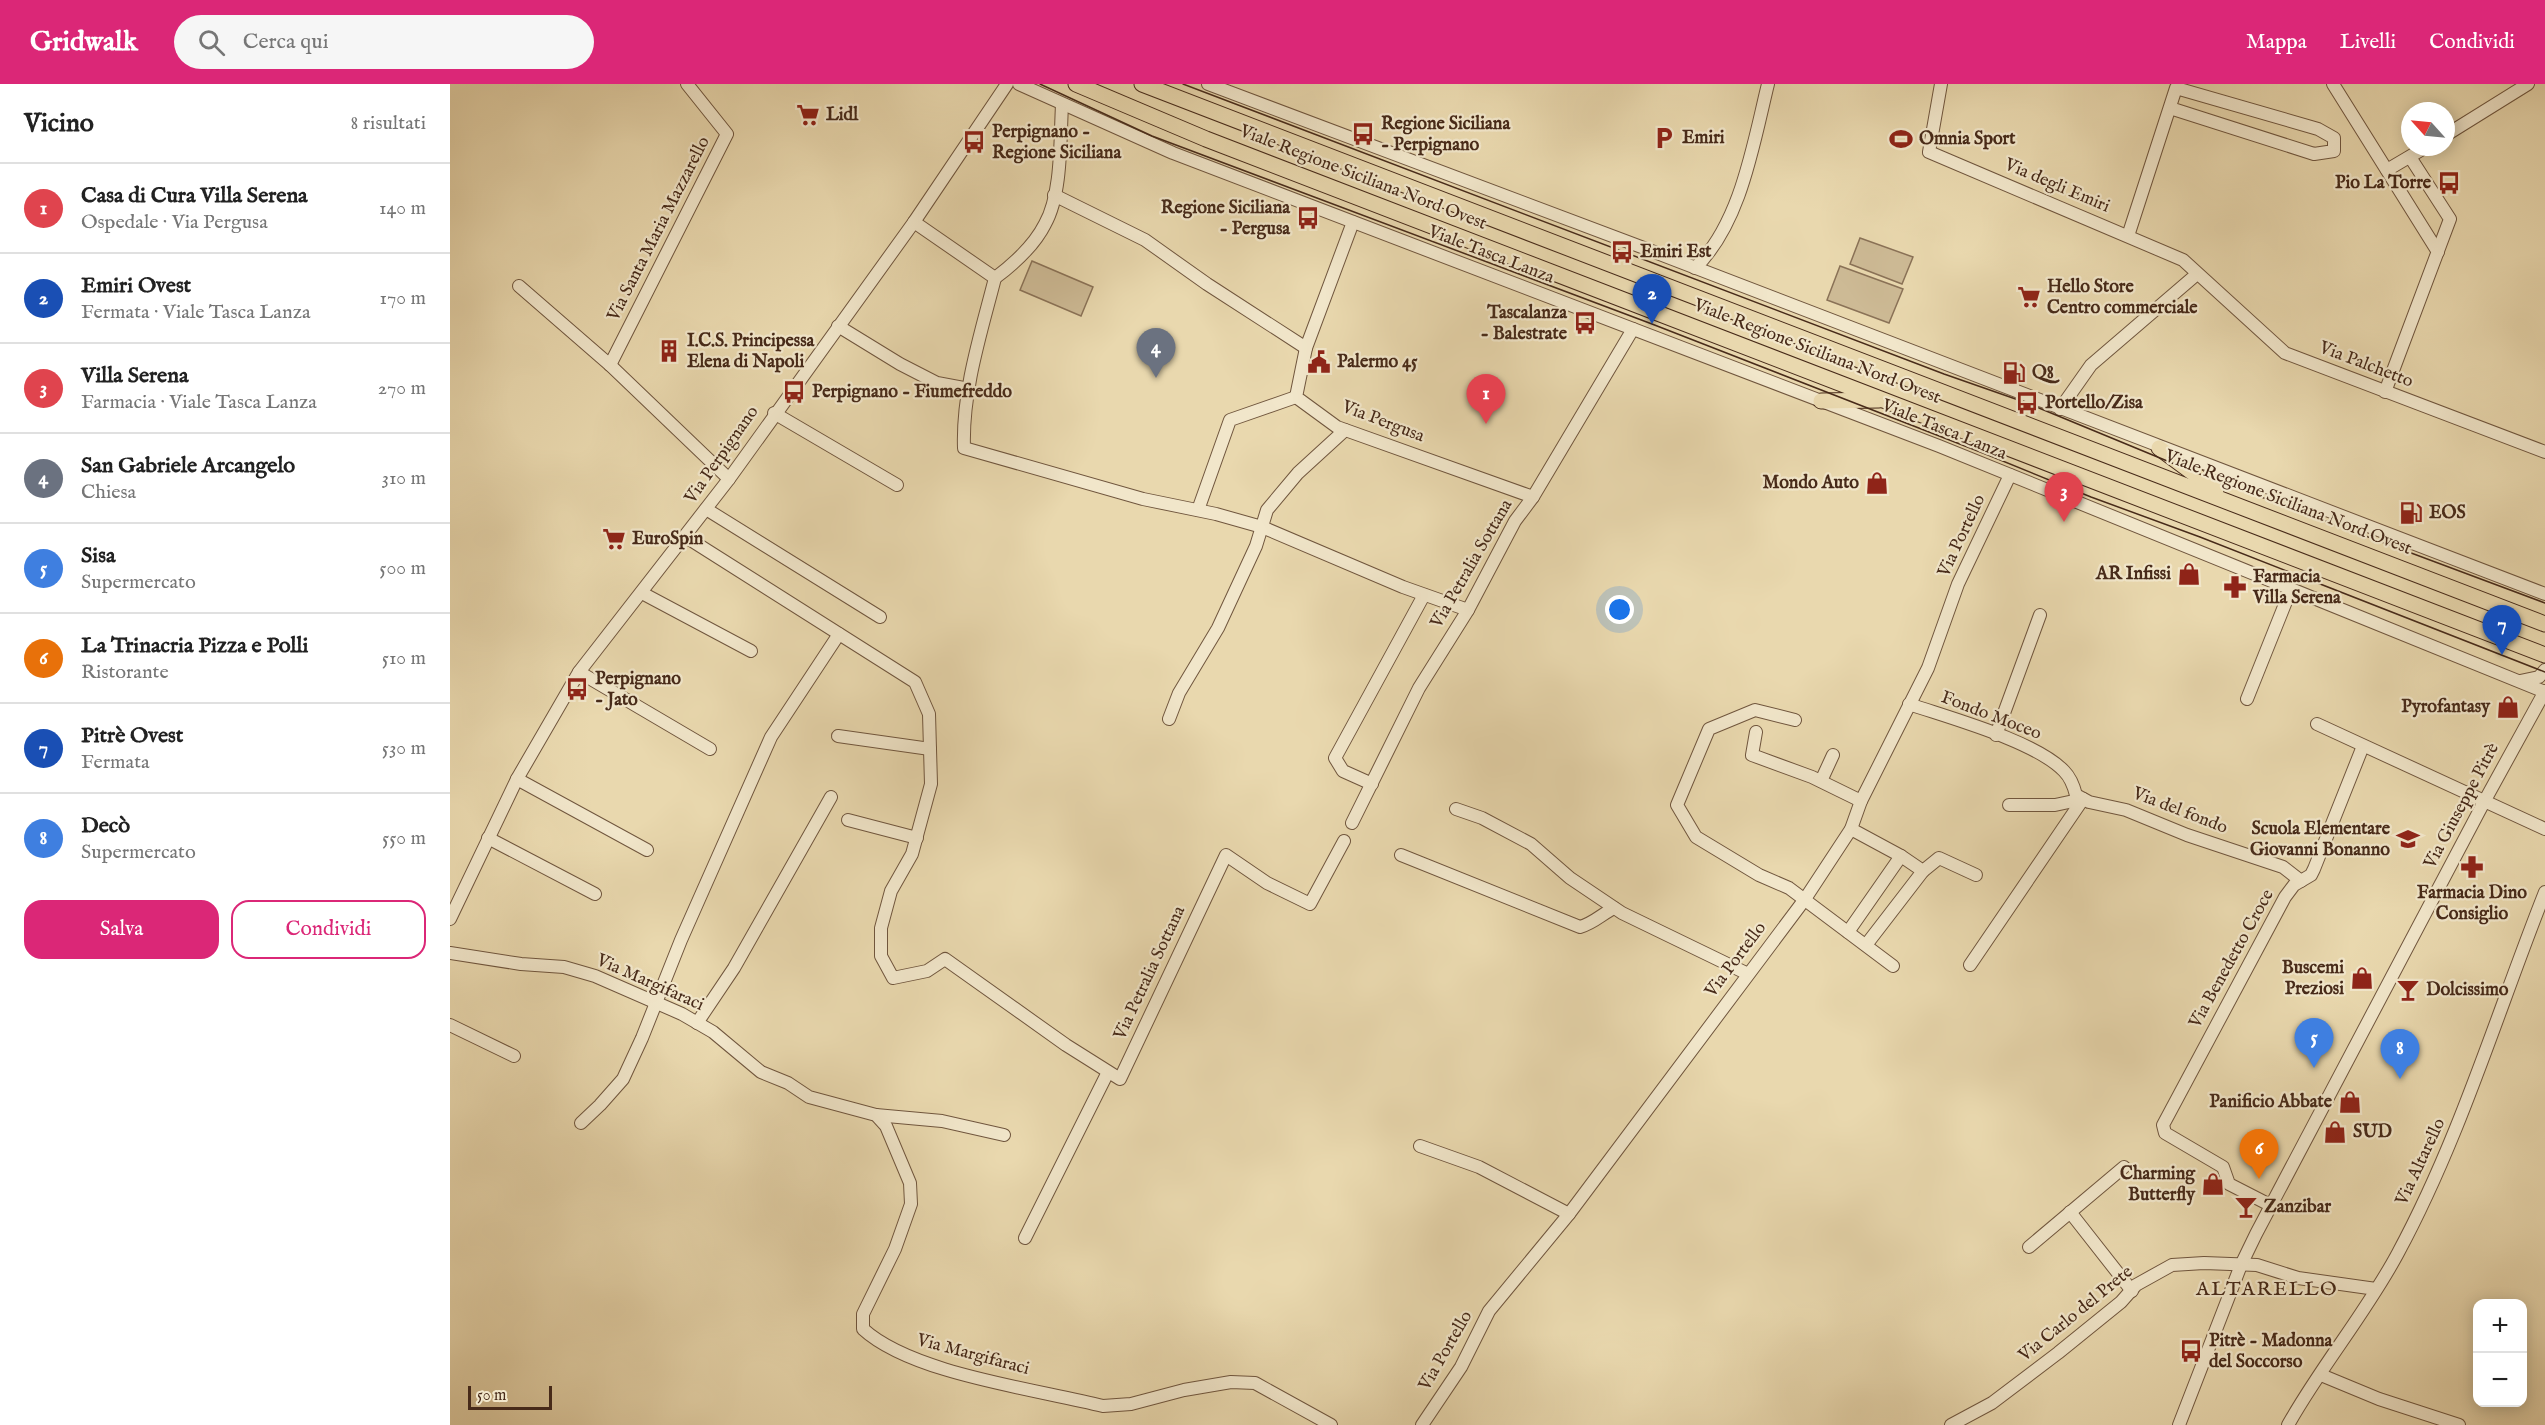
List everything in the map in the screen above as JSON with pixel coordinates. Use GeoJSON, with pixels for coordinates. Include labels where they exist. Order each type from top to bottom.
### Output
{"type":"FeatureCollection","features":[{"type":"Feature","properties":{"kind":"main road","name":"Viale Regione Siciliana Nord Ovest"},"geometry":{"type":"LineString","coordinates":[[1076,84],[1206,139],[2545,655]]}},
{"type":"Feature","properties":{"kind":"main road","name":"Viale Regione Siciliana Nord Ovest"},"geometry":{"type":"LineString","coordinates":[[1142,84],[2231,501],[2545,624]]}},
{"type":"Feature","properties":{"kind":"main road"},"geometry":{"type":"LineString","coordinates":[[1821,401],[1888,400]]}},
{"type":"Feature","properties":{"kind":"main road"},"geometry":{"type":"LineString","coordinates":[[2159,448],[2231,501]]}},
{"type":"Feature","properties":{"kind":"street","name":"Via Santa Maria Mazzarello"},"geometry":{"type":"LineString","coordinates":[[610,365],[727,134],[687,84]]}},
{"type":"Feature","properties":{"kind":"street","name":"Via Perpignano"},"geometry":{"type":"LineString","coordinates":[[450,919],[517,779],[579,672],[729,479],[774,413],[914,222],[1007,84]]}},
{"type":"Feature","properties":{"kind":"street"},"geometry":{"type":"LineString","coordinates":[[1019,84],[1173,153],[1353,222],[1306,348],[1296,398],[1230,420],[1198,510]]}},
{"type":"Feature","properties":{"kind":"street","name":"Viale Regione Siciliana Nord Ovest"},"geometry":{"type":"LineString","coordinates":[[1208,84],[2544,593]]}},
{"type":"Feature","properties":{"kind":"street"},"geometry":{"type":"LineString","coordinates":[[1695,268],[1714,248],[1738,196],[1768,84]]}},
{"type":"Feature","properties":{"kind":"street","name":"Via degli Emiri"},"geometry":{"type":"LineString","coordinates":[[1941,84],[1929,152],[2183,260],[2197,274]]}},
{"type":"Feature","properties":{"kind":"street"},"geometry":{"type":"LineString","coordinates":[[2333,84],[2438,252]]}},
{"type":"Feature","properties":{"kind":"street"},"geometry":{"type":"LineString","coordinates":[[2455,129],[2528,84]]}},
{"type":"Feature","properties":{"kind":"street"},"geometry":{"type":"LineString","coordinates":[[2128,236],[2176,88],[2318,129],[2334,138],[2334,151],[2314,154],[2170,108]]}},
{"type":"Feature","properties":{"kind":"street"},"geometry":{"type":"LineString","coordinates":[[1062,105],[1057,184],[1046,224],[1020,259],[995,278],[976,351],[969,389],[963,427],[964,448],[1143,499],[1198,510],[1262,527],[1424,595],[1468,610]]}},
{"type":"Feature","properties":{"kind":"street"},"geometry":{"type":"LineString","coordinates":[[2385,392],[2450,219],[2410,157],[2387,170]]}},
{"type":"Feature","properties":{"kind":"street"},"geometry":{"type":"LineString","coordinates":[[1054,195],[1145,240],[1207,284],[1306,348]]}},
{"type":"Feature","properties":{"kind":"street"},"geometry":{"type":"LineString","coordinates":[[914,222],[995,278]]}},
{"type":"Feature","properties":{"kind":"street","name":"Viale Tasca Lanza"},"geometry":{"type":"LineString","coordinates":[[1353,222],[2010,475],[2518,681]]}},
{"type":"Feature","properties":{"kind":"street"},"geometry":{"type":"LineString","coordinates":[[2060,409],[2091,365],[2197,274]]}},
{"type":"Feature","properties":{"kind":"street","name":"Via Palchetto"},"geometry":{"type":"LineString","coordinates":[[2197,274],[2285,353],[2545,452]]}},
{"type":"Feature","properties":{"kind":"street"},"geometry":{"type":"LineString","coordinates":[[519,286],[610,365],[729,479]]}},
{"type":"Feature","properties":{"kind":"street"},"geometry":{"type":"LineString","coordinates":[[838,326],[900,364],[937,383],[969,389]]}},
{"type":"Feature","properties":{"kind":"street","name":"Via Petralia Sottana"},"geometry":{"type":"LineString","coordinates":[[1352,823],[1419,688],[1468,610],[1515,521],[1533,496],[1633,329]]}},
{"type":"Feature","properties":{"kind":"street","name":"Via Pergusa"},"geometry":{"type":"LineString","coordinates":[[1296,398],[1337,427],[1533,496]]}},
{"type":"Feature","properties":{"kind":"street"},"geometry":{"type":"LineString","coordinates":[[774,413],[897,485]]}},
{"type":"Feature","properties":{"kind":"street"},"geometry":{"type":"LineString","coordinates":[[1169,719],[1179,693],[1218,628],[1262,527],[1267,510],[1298,473],[1345,430]]}},
{"type":"Feature","properties":{"kind":"street","name":"Via Portello"},"geometry":{"type":"LineString","coordinates":[[1422,1425],[1461,1367],[1489,1311],[1569,1214],[1805,899],[1851,829],[1857,799],[1928,668],[1958,584],[2010,475]]}},
{"type":"Feature","properties":{"kind":"street"},"geometry":{"type":"LineString","coordinates":[[706,509],[880,617]]}},
{"type":"Feature","properties":{"kind":"street"},"geometry":{"type":"LineString","coordinates":[[686,537],[915,682],[929,714],[931,784],[912,854],[891,891],[881,928],[881,956],[893,978],[927,971],[945,959],[1108,1072],[1025,1238]]}},
{"type":"Feature","properties":{"kind":"street"},"geometry":{"type":"LineString","coordinates":[[2247,699],[2291,589]]}},
{"type":"Feature","properties":{"kind":"street"},"geometry":{"type":"LineString","coordinates":[[642,593],[751,651]]}},
{"type":"Feature","properties":{"kind":"street"},"geometry":{"type":"LineString","coordinates":[[1372,784],[1343,771],[1335,758],[1424,595]]}},
{"type":"Feature","properties":{"kind":"street"},"geometry":{"type":"LineString","coordinates":[[1996,735],[2040,615]]}},
{"type":"Feature","properties":{"kind":"street"},"geometry":{"type":"LineString","coordinates":[[581,1123],[623,1079],[681,940],[771,737],[839,634]]}},
{"type":"Feature","properties":{"kind":"street"},"geometry":{"type":"LineString","coordinates":[[2518,681],[2540,677],[2545,670]]}},
{"type":"Feature","properties":{"kind":"street"},"geometry":{"type":"LineString","coordinates":[[579,672],[710,749]]}},
{"type":"Feature","properties":{"kind":"street"},"geometry":{"type":"LineString","coordinates":[[2518,681],[2545,691]]}},
{"type":"Feature","properties":{"kind":"street","name":"Via Giuseppe Pitrè"},"geometry":{"type":"LineString","coordinates":[[2179,1425],[2241,1265],[2270,1205],[2545,691]]}},
{"type":"Feature","properties":{"kind":"street","name":"Fondo Moceo"},"geometry":{"type":"LineString","coordinates":[[1909,704],[1996,735],[2048,758],[2065,771],[2080,797]]}},
{"type":"Feature","properties":{"kind":"street"},"geometry":{"type":"LineString","coordinates":[[1795,720],[1755,710],[1709,729],[1677,805],[1696,837],[1805,899],[1893,966]]}},
{"type":"Feature","properties":{"kind":"street"},"geometry":{"type":"LineString","coordinates":[[2317,724],[2545,829]]}},
{"type":"Feature","properties":{"kind":"street"},"geometry":{"type":"LineString","coordinates":[[1756,732],[1752,755],[1821,781],[1857,799]]}},
{"type":"Feature","properties":{"kind":"street"},"geometry":{"type":"LineString","coordinates":[[838,736],[930,749]]}},
{"type":"Feature","properties":{"kind":"street","name":"Via Benedetto Croce"},"geometry":{"type":"LineString","coordinates":[[2270,1205],[2229,1184],[2223,1167],[2167,1134],[2163,1128],[2172,1106],[2285,897],[2294,885],[2314,869],[2363,746]]}},
{"type":"Feature","properties":{"kind":"street"},"geometry":{"type":"LineString","coordinates":[[1821,781],[1833,755]]}},
{"type":"Feature","properties":{"kind":"street"},"geometry":{"type":"LineString","coordinates":[[517,779],[647,850]]}},
{"type":"Feature","properties":{"kind":"street"},"geometry":{"type":"LineString","coordinates":[[697,1023],[734,968],[831,797]]}},
{"type":"Feature","properties":{"kind":"street"},"geometry":{"type":"LineString","coordinates":[[2009,805],[2055,805],[2080,797]]}},
{"type":"Feature","properties":{"kind":"street"},"geometry":{"type":"LineString","coordinates":[[1970,965],[2080,797]]}},
{"type":"Feature","properties":{"kind":"street","name":"Via del fondo"},"geometry":{"type":"LineString","coordinates":[[2080,797],[2126,810],[2187,835],[2283,867],[2301,881]]}},
{"type":"Feature","properties":{"kind":"street"},"geometry":{"type":"LineString","coordinates":[[1456,810],[1482,818],[1531,844],[1570,878],[1614,908],[1748,974]]}},
{"type":"Feature","properties":{"kind":"street"},"geometry":{"type":"LineString","coordinates":[[848,820],[871,828],[917,838]]}},
{"type":"Feature","properties":{"kind":"street"},"geometry":{"type":"LineString","coordinates":[[1851,829],[1901,856],[1923,871]]}},
{"type":"Feature","properties":{"kind":"street"},"geometry":{"type":"LineString","coordinates":[[488,838],[595,894]]}},
{"type":"Feature","properties":{"kind":"street","name":"Via Petralia Sottana"},"geometry":{"type":"LineString","coordinates":[[1108,1072],[1120,1079],[1226,855],[1267,883],[1310,904],[1344,841]]}},
{"type":"Feature","properties":{"kind":"street"},"geometry":{"type":"LineString","coordinates":[[1401,855],[1580,927],[1594,923],[1602,914],[1614,908]]}},
{"type":"Feature","properties":{"kind":"street"},"geometry":{"type":"LineString","coordinates":[[1848,932],[1901,856]]}},
{"type":"Feature","properties":{"kind":"street"},"geometry":{"type":"LineString","coordinates":[[1866,945],[1923,871],[1939,858],[1976,875]]}},
{"type":"Feature","properties":{"kind":"street","name":"Via Altarello"},"geometry":{"type":"LineString","coordinates":[[2288,1425],[2365,1310],[2398,1253],[2456,1132],[2545,892]]}},
{"type":"Feature","properties":{"kind":"street","name":"Via Margifaraci"},"geometry":{"type":"LineString","coordinates":[[450,953],[521,964],[564,967],[595,976],[713,1032],[761,1072],[788,1083],[809,1097],[876,1115],[886,1126],[910,1183],[911,1204],[895,1249],[863,1314],[863,1329],[876,1341],[914,1359],[1103,1406],[1131,1404],[1184,1390],[1231,1382],[1255,1383],[1331,1425]]}},
{"type":"Feature","properties":{"kind":"street"},"geometry":{"type":"LineString","coordinates":[[450,1025],[514,1056]]}},
{"type":"Feature","properties":{"kind":"street"},"geometry":{"type":"LineString","coordinates":[[876,1115],[942,1121],[1004,1135]]}},
{"type":"Feature","properties":{"kind":"street"},"geometry":{"type":"LineString","coordinates":[[1420,1146],[1479,1167],[1569,1214]]}},
{"type":"Feature","properties":{"kind":"street"},"geometry":{"type":"LineString","coordinates":[[2029,1247],[2124,1167]]}},
{"type":"Feature","properties":{"kind":"street"},"geometry":{"type":"LineString","coordinates":[[2070,1212],[2132,1291]]}},
{"type":"Feature","properties":{"kind":"street","name":"Via Carlo del Prete"},"geometry":{"type":"LineString","coordinates":[[1951,1425],[1992,1403],[2058,1353],[2132,1291],[2136,1285],[2172,1265],[2204,1263],[2257,1265],[2298,1278],[2376,1289]]}},
{"type":"Feature","properties":{"kind":"street"},"geometry":{"type":"LineString","coordinates":[[2321,1375],[2379,1399],[2459,1425]]}},
{"type":"Feature","properties":{"kind":"shaded area"},"geometry":{"type":"Polygon","coordinates":[[[1860,238],[1913,257],[1902,284],[1850,264],[1860,238]]]}},
{"type":"Feature","properties":{"kind":"shaded area"},"geometry":{"type":"Polygon","coordinates":[[[1032,261],[1093,287],[1081,316],[1020,290],[1032,261]]]}},
{"type":"Feature","properties":{"kind":"shaded area"},"geometry":{"type":"Polygon","coordinates":[[[1840,266],[1903,289],[1889,323],[1827,300],[1840,266]]]}},
{"type":"Feature","properties":{"kind":"tram line"},"geometry":{"type":"LineString","coordinates":[[1040,84],[1152,136],[1652,324],[2545,672]]}},
{"type":"Feature","properties":{"kind":"tram line"},"geometry":{"type":"LineString","coordinates":[[1183,84],[1944,374],[2027,403],[2189,470],[2545,603]]}},
{"type":"Feature","properties":{"kind":"place","name":"Lidl"},"geometry":{"type":"Point","coordinates":[808,115]}},
{"type":"Feature","properties":{"kind":"place","name":"Regione Siciliana - Perpignano"},"geometry":{"type":"Point","coordinates":[1363,134]}},
{"type":"Feature","properties":{"kind":"place","name":"Emiri"},"geometry":{"type":"Point","coordinates":[1664,138]}},
{"type":"Feature","properties":{"kind":"place","name":"Omnia Sport"},"geometry":{"type":"Point","coordinates":[1901,139]}},
{"type":"Feature","properties":{"kind":"place","name":"Perpignano - Regione Siciliana"},"geometry":{"type":"Point","coordinates":[974,142]}},
{"type":"Feature","properties":{"kind":"place","name":"Pio La Torre"},"geometry":{"type":"Point","coordinates":[2449,183]}},
{"type":"Feature","properties":{"kind":"place","name":"Regione Siciliana - Pergusa"},"geometry":{"type":"Point","coordinates":[1308,218]}},
{"type":"Feature","properties":{"kind":"place","name":"Emiri Est"},"geometry":{"type":"Point","coordinates":[1622,252]}},
{"type":"Feature","properties":{"kind":"place","name":"Hello Store Centro commerciale"},"geometry":{"type":"Point","coordinates":[2029,297]}},
{"type":"Feature","properties":{"kind":"place","name":"Tascalanza - Balestrate"},"geometry":{"type":"Point","coordinates":[1585,323]}},
{"type":"Feature","properties":{"kind":"place","name":"Emiri Ovest"},"geometry":{"type":"Point","coordinates":[1652,324]}},
{"type":"Feature","properties":{"kind":"place","name":"I.C.S. Principessa Elena di Napoli"},"geometry":{"type":"Point","coordinates":[669,351]}},
{"type":"Feature","properties":{"kind":"place","name":"Palermo 45"},"geometry":{"type":"Point","coordinates":[1319,362]}},
{"type":"Feature","properties":{"kind":"place","name":"Q8"},"geometry":{"type":"Point","coordinates":[2014,373]}},
{"type":"Feature","properties":{"kind":"place","name":"San Gabriele Arcangelo"},"geometry":{"type":"Point","coordinates":[1156,378]}},
{"type":"Feature","properties":{"kind":"place","name":"Perpignano - Fiumefreddo"},"geometry":{"type":"Point","coordinates":[794,392]}},
{"type":"Feature","properties":{"kind":"place","name":"Portello/Zisa"},"geometry":{"type":"Point","coordinates":[2027,403]}},
{"type":"Feature","properties":{"kind":"place","name":"Casa di Cura Villa Serena"},"geometry":{"type":"Point","coordinates":[1486,424]}},
{"type":"Feature","properties":{"kind":"place","name":"Mondo Auto"},"geometry":{"type":"Point","coordinates":[1877,483]}},
{"type":"Feature","properties":{"kind":"place","name":"EOS"},"geometry":{"type":"Point","coordinates":[2411,513]}},
{"type":"Feature","properties":{"kind":"place","name":"Villa Serena"},"geometry":{"type":"Point","coordinates":[2064,522]}},
{"type":"Feature","properties":{"kind":"place","name":"EuroSpin"},"geometry":{"type":"Point","coordinates":[614,539]}},
{"type":"Feature","properties":{"kind":"place","name":"AR Infissi"},"geometry":{"type":"Point","coordinates":[2189,574]}},
{"type":"Feature","properties":{"kind":"place","name":"Farmacia Villa Serena"},"geometry":{"type":"Point","coordinates":[2235,587]}},
{"type":"Feature","properties":{"kind":"place","name":"Pitrè Ovest"},"geometry":{"type":"Point","coordinates":[2502,655]}},
{"type":"Feature","properties":{"kind":"place","name":"Perpignano - Jato"},"geometry":{"type":"Point","coordinates":[577,689]}},
{"type":"Feature","properties":{"kind":"place","name":"Pyrofantasy"},"geometry":{"type":"Point","coordinates":[2508,707]}},
{"type":"Feature","properties":{"kind":"place","name":"Scuola Elementare Giovanni Bonanno"},"geometry":{"type":"Point","coordinates":[2408,839]}},
{"type":"Feature","properties":{"kind":"place","name":"Farmacia Dino Consiglio"},"geometry":{"type":"Point","coordinates":[2472,867]}},
{"type":"Feature","properties":{"kind":"place","name":"Buscemi Preziosi"},"geometry":{"type":"Point","coordinates":[2362,978]}},
{"type":"Feature","properties":{"kind":"place","name":"Dolcissimo"},"geometry":{"type":"Point","coordinates":[2408,990]}},
{"type":"Feature","properties":{"kind":"place","name":"Sisa"},"geometry":{"type":"Point","coordinates":[2314,1068]}},
{"type":"Feature","properties":{"kind":"place","name":"Decò"},"geometry":{"type":"Point","coordinates":[2400,1079]}},
{"type":"Feature","properties":{"kind":"place","name":"Panificio Abbate"},"geometry":{"type":"Point","coordinates":[2350,1102]}},
{"type":"Feature","properties":{"kind":"place","name":"SUD"},"geometry":{"type":"Point","coordinates":[2335,1132]}},
{"type":"Feature","properties":{"kind":"place","name":"La Trinacria Pizza e Polli"},"geometry":{"type":"Point","coordinates":[2259,1179]}},
{"type":"Feature","properties":{"kind":"place","name":"Charming Butterfly"},"geometry":{"type":"Point","coordinates":[2213,1184]}},
{"type":"Feature","properties":{"kind":"place","name":"Zanzibar"},"geometry":{"type":"Point","coordinates":[2246,1207]}},
{"type":"Feature","properties":{"kind":"place","name":"Pitrè - Madonna del Soccorso"},"geometry":{"type":"Point","coordinates":[2191,1351]}},
{"type":"Feature","properties":{"kind":"district","name":"ALTARELLO"},"geometry":{"type":"Point","coordinates":[2267,1289]}}]}
